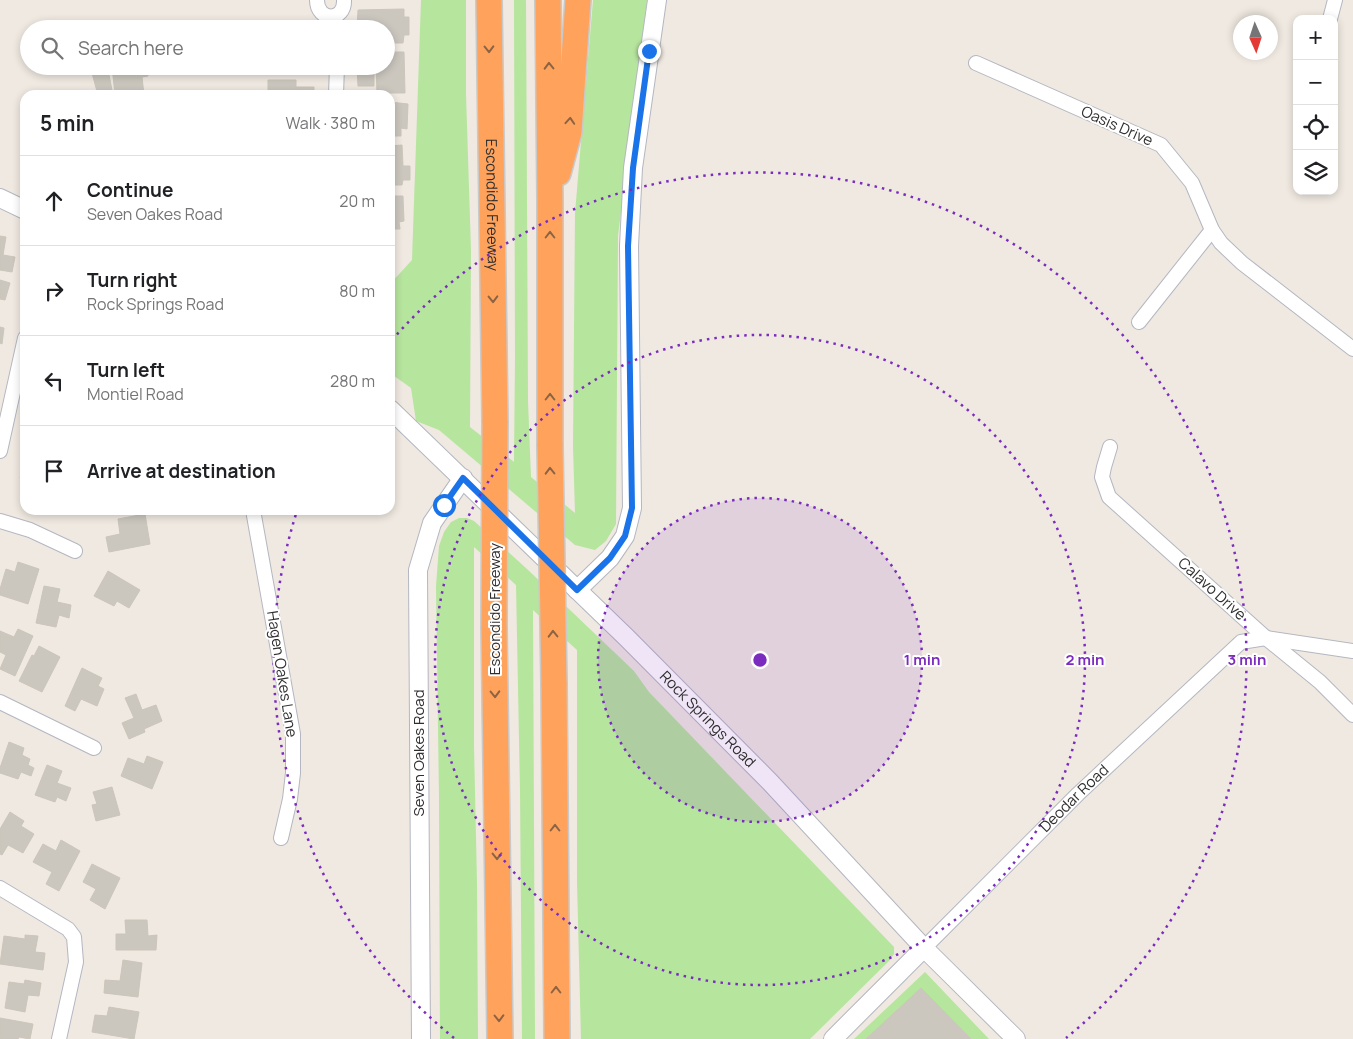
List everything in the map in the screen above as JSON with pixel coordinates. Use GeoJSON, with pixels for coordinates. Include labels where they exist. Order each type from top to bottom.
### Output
{"type":"FeatureCollection","features":[{"type":"Feature","properties":{"kind":"highway","name":"Escondido Freeway"},"geometry":{"type":"LineString","coordinates":[[488,0],[495,423],[494,627],[500,1039]]}},
{"type":"Feature","properties":{"kind":"highway"},"geometry":{"type":"LineString","coordinates":[[548,0],[550,446],[557,1039]]}},
{"type":"Feature","properties":{"kind":"highway"},"geometry":{"type":"LineString","coordinates":[[550,202],[569,132],[578,0]]}},
{"type":"Feature","properties":{"kind":"street"},"geometry":{"type":"LineString","coordinates":[[317,0],[318,9],[324,15],[333,16],[336,20]]}},
{"type":"Feature","properties":{"kind":"street"},"geometry":{"type":"LineString","coordinates":[[339,20],[344,8],[344,0]]}},
{"type":"Feature","properties":{"kind":"street"},"geometry":{"type":"LineString","coordinates":[[577,590],[610,558],[625,536],[632,508],[628,246],[633,168],[656,0]]}},
{"type":"Feature","properties":{"kind":"street"},"geometry":{"type":"LineString","coordinates":[[1331,15],[1334,0]]}},
{"type":"Feature","properties":{"kind":"street","name":"Oasis Drive"},"geometry":{"type":"LineString","coordinates":[[976,63],[1161,145],[1192,183],[1212,230],[1221,244],[1242,263],[1353,349]]}},
{"type":"Feature","properties":{"kind":"street"},"geometry":{"type":"LineString","coordinates":[[336,75],[336,90]]}},
{"type":"Feature","properties":{"kind":"street"},"geometry":{"type":"LineString","coordinates":[[0,198],[20,208]]}},
{"type":"Feature","properties":{"kind":"street"},"geometry":{"type":"LineString","coordinates":[[1139,322],[1212,230]]}},
{"type":"Feature","properties":{"kind":"street"},"geometry":{"type":"LineString","coordinates":[[0,451],[20,362]]}},
{"type":"Feature","properties":{"kind":"street","name":"Rock Springs Road"},"geometry":{"type":"LineString","coordinates":[[395,414],[463,478],[770,782],[924,948],[1016,1039]]}},
{"type":"Feature","properties":{"kind":"street","name":"Calavo Drive"},"geometry":{"type":"LineString","coordinates":[[1110,448],[1102,477],[1109,497],[1266,638],[1320,682],[1353,715]]}},
{"type":"Feature","properties":{"kind":"street","name":"Seven Oakes Road"},"geometry":{"type":"LineString","coordinates":[[421,1039],[418,570],[432,523],[463,478]]}},
{"type":"Feature","properties":{"kind":"street","name":"Hagen Oakes Lane"},"geometry":{"type":"LineString","coordinates":[[254,515],[293,734],[293,773],[290,799],[281,838]]}},
{"type":"Feature","properties":{"kind":"street"},"geometry":{"type":"LineString","coordinates":[[0,521],[30,530],[75,551]]}},
{"type":"Feature","properties":{"kind":"street","name":"Deodar Road"},"geometry":{"type":"LineString","coordinates":[[833,1039],[1078,794],[1242,642],[1266,638],[1353,652]]}},
{"type":"Feature","properties":{"kind":"street"},"geometry":{"type":"LineString","coordinates":[[0,702],[94,748]]}},
{"type":"Feature","properties":{"kind":"street"},"geometry":{"type":"LineString","coordinates":[[0,888],[68,930],[74,937],[76,962],[59,1039]]}},
{"type":"Feature","properties":{"kind":"green space"},"geometry":{"type":"Polygon","coordinates":[[[421,0],[466,0],[466,94],[471,251],[470,427],[514,462],[514,0],[526,0],[528,401],[531,477],[575,513],[573,447],[575,213],[593,0],[647,0],[618,236],[616,524],[606,541],[595,550],[575,545],[439,430],[416,421],[411,388],[395,377],[395,279],[412,260],[421,0]]]}},
{"type":"Feature","properties":{"kind":"green space"},"geometry":{"type":"Polygon","coordinates":[[[459,518],[467,518],[474,521],[634,671],[649,692],[894,947],[894,954],[889,961],[810,1039],[581,1039],[577,882],[577,650],[533,610],[535,1039],[522,1039],[516,585],[474,547],[474,747],[478,1039],[440,1039],[436,586],[439,546],[444,532],[451,522],[459,518]]]}},
{"type":"Feature","properties":{"kind":"green space"},"geometry":{"type":"Polygon","coordinates":[[[925,972],[989,1039],[854,1039],[925,972]]]}},
{"type":"Feature","properties":{"kind":"building"},"geometry":{"type":"Polygon","coordinates":[[[404,9],[404,17],[409,17],[409,35],[404,35],[403,43],[395,43],[395,20],[357,20],[358,10],[404,9]]]}},
{"type":"Feature","properties":{"kind":"building"},"geometry":{"type":"Polygon","coordinates":[[[395,52],[404,52],[405,93],[395,93],[395,90],[377,90],[376,75],[395,75],[395,52]]]}},
{"type":"Feature","properties":{"kind":"building"},"geometry":{"type":"Polygon","coordinates":[[[93,75],[109,75],[112,90],[97,90],[93,75]]]}},
{"type":"Feature","properties":{"kind":"building"},"geometry":{"type":"Polygon","coordinates":[[[113,75],[148,75],[142,77],[143,90],[114,90],[113,75]]]}},
{"type":"Feature","properties":{"kind":"building"},"geometry":{"type":"Polygon","coordinates":[[[357,75],[374,75],[374,86],[358,86],[357,75]]]}},
{"type":"Feature","properties":{"kind":"building"},"geometry":{"type":"Polygon","coordinates":[[[268,80],[296,80],[296,87],[314,87],[314,90],[268,90],[268,80]]]}},
{"type":"Feature","properties":{"kind":"building"},"geometry":{"type":"Polygon","coordinates":[[[395,103],[408,104],[407,129],[401,128],[401,136],[395,136],[395,103]]]}},
{"type":"Feature","properties":{"kind":"building"},"geometry":{"type":"Polygon","coordinates":[[[402,145],[403,166],[410,166],[410,180],[403,180],[402,185],[395,185],[395,146],[402,145]]]}},
{"type":"Feature","properties":{"kind":"building"},"geometry":{"type":"Polygon","coordinates":[[[395,196],[403,196],[404,221],[399,222],[400,229],[395,229],[395,196]]]}},
{"type":"Feature","properties":{"kind":"building"},"geometry":{"type":"Polygon","coordinates":[[[0,236],[6,237],[3,255],[15,257],[12,272],[0,270],[0,236]]]}},
{"type":"Feature","properties":{"kind":"building"},"geometry":{"type":"Polygon","coordinates":[[[0,280],[10,283],[5,300],[0,299],[0,280]]]}},
{"type":"Feature","properties":{"kind":"building"},"geometry":{"type":"Polygon","coordinates":[[[0,327],[4,328],[2,344],[0,343],[0,327]]]}},
{"type":"Feature","properties":{"kind":"building"},"geometry":{"type":"Polygon","coordinates":[[[145,515],[150,544],[109,552],[106,537],[120,534],[118,519],[145,515]]]}},
{"type":"Feature","properties":{"kind":"building"},"geometry":{"type":"Polygon","coordinates":[[[18,562],[39,569],[28,604],[0,595],[6,569],[15,572],[18,562]]]}},
{"type":"Feature","properties":{"kind":"building"},"geometry":{"type":"Polygon","coordinates":[[[108,571],[140,590],[129,608],[117,601],[114,606],[94,596],[108,571]]]}},
{"type":"Feature","properties":{"kind":"building"},"geometry":{"type":"Polygon","coordinates":[[[44,586],[60,589],[57,602],[71,605],[69,618],[59,615],[56,627],[36,623],[44,586]]]}},
{"type":"Feature","properties":{"kind":"building"},"geometry":{"type":"Polygon","coordinates":[[[18,629],[33,636],[15,676],[0,669],[6,655],[0,652],[0,631],[14,637],[18,629]]]}},
{"type":"Feature","properties":{"kind":"building"},"geometry":{"type":"Polygon","coordinates":[[[39,646],[60,657],[42,692],[19,681],[32,655],[34,656],[39,646]]]}},
{"type":"Feature","properties":{"kind":"building"},"geometry":{"type":"Polygon","coordinates":[[[82,668],[102,678],[98,686],[104,689],[97,706],[81,699],[75,711],[65,706],[82,668]]]}},
{"type":"Feature","properties":{"kind":"building"},"geometry":{"type":"Polygon","coordinates":[[[136,694],[142,710],[156,705],[162,721],[144,729],[145,732],[129,739],[122,723],[134,718],[125,698],[136,694]]]}},
{"type":"Feature","properties":{"kind":"building"},"geometry":{"type":"Polygon","coordinates":[[[9,742],[24,748],[22,755],[30,759],[28,765],[34,768],[31,776],[21,772],[18,779],[0,773],[9,742]]]}},
{"type":"Feature","properties":{"kind":"building"},"geometry":{"type":"Polygon","coordinates":[[[147,756],[163,762],[152,789],[121,776],[128,758],[144,764],[147,756]]]}},
{"type":"Feature","properties":{"kind":"building"},"geometry":{"type":"Polygon","coordinates":[[[47,765],[62,771],[57,783],[71,788],[66,801],[57,797],[55,802],[35,795],[47,765]]]}},
{"type":"Feature","properties":{"kind":"building"},"geometry":{"type":"Polygon","coordinates":[[[112,787],[120,815],[96,821],[92,805],[97,804],[93,792],[112,787]]]}},
{"type":"Feature","properties":{"kind":"building"},"geometry":{"type":"Polygon","coordinates":[[[10,812],[24,821],[21,826],[34,834],[23,853],[8,845],[2,855],[0,854],[0,829],[10,812]]]}},
{"type":"Feature","properties":{"kind":"building"},"geometry":{"type":"Polygon","coordinates":[[[61,840],[80,851],[59,891],[46,884],[52,872],[33,862],[43,844],[56,851],[61,840]]]}},
{"type":"Feature","properties":{"kind":"building"},"geometry":{"type":"Polygon","coordinates":[[[92,864],[120,878],[105,909],[90,900],[96,889],[83,882],[92,864]]]}},
{"type":"Feature","properties":{"kind":"building"},"geometry":{"type":"Polygon","coordinates":[[[125,920],[147,920],[148,936],[157,935],[156,950],[116,950],[116,934],[126,934],[125,920]]]}},
{"type":"Feature","properties":{"kind":"building"},"geometry":{"type":"Polygon","coordinates":[[[25,935],[38,936],[35,952],[45,953],[43,970],[0,964],[4,936],[25,939],[25,935]]]}},
{"type":"Feature","properties":{"kind":"building"},"geometry":{"type":"Polygon","coordinates":[[[123,960],[142,963],[138,997],[104,993],[105,980],[120,981],[123,960]]]}},
{"type":"Feature","properties":{"kind":"building"},"geometry":{"type":"Polygon","coordinates":[[[25,980],[41,983],[39,996],[28,995],[25,1012],[5,1008],[9,982],[24,984],[25,980]]]}},
{"type":"Feature","properties":{"kind":"building"},"geometry":{"type":"Polygon","coordinates":[[[921,988],[971,1039],[866,1039],[921,988]]]}},
{"type":"Feature","properties":{"kind":"building"},"geometry":{"type":"Polygon","coordinates":[[[109,1007],[139,1012],[134,1039],[92,1032],[95,1015],[107,1016],[109,1007]]]}},
{"type":"Feature","properties":{"kind":"building"},"geometry":{"type":"Polygon","coordinates":[[[0,1018],[33,1024],[30,1039],[19,1037],[18,1039],[0,1039],[0,1018]]]}},
{"type":"Feature","properties":{"kind":"route"},"geometry":{"type":"LineString","coordinates":[[444,505],[463,478],[577,590],[610,558],[625,536],[632,508],[628,246],[633,168],[649,51]]}}]}
